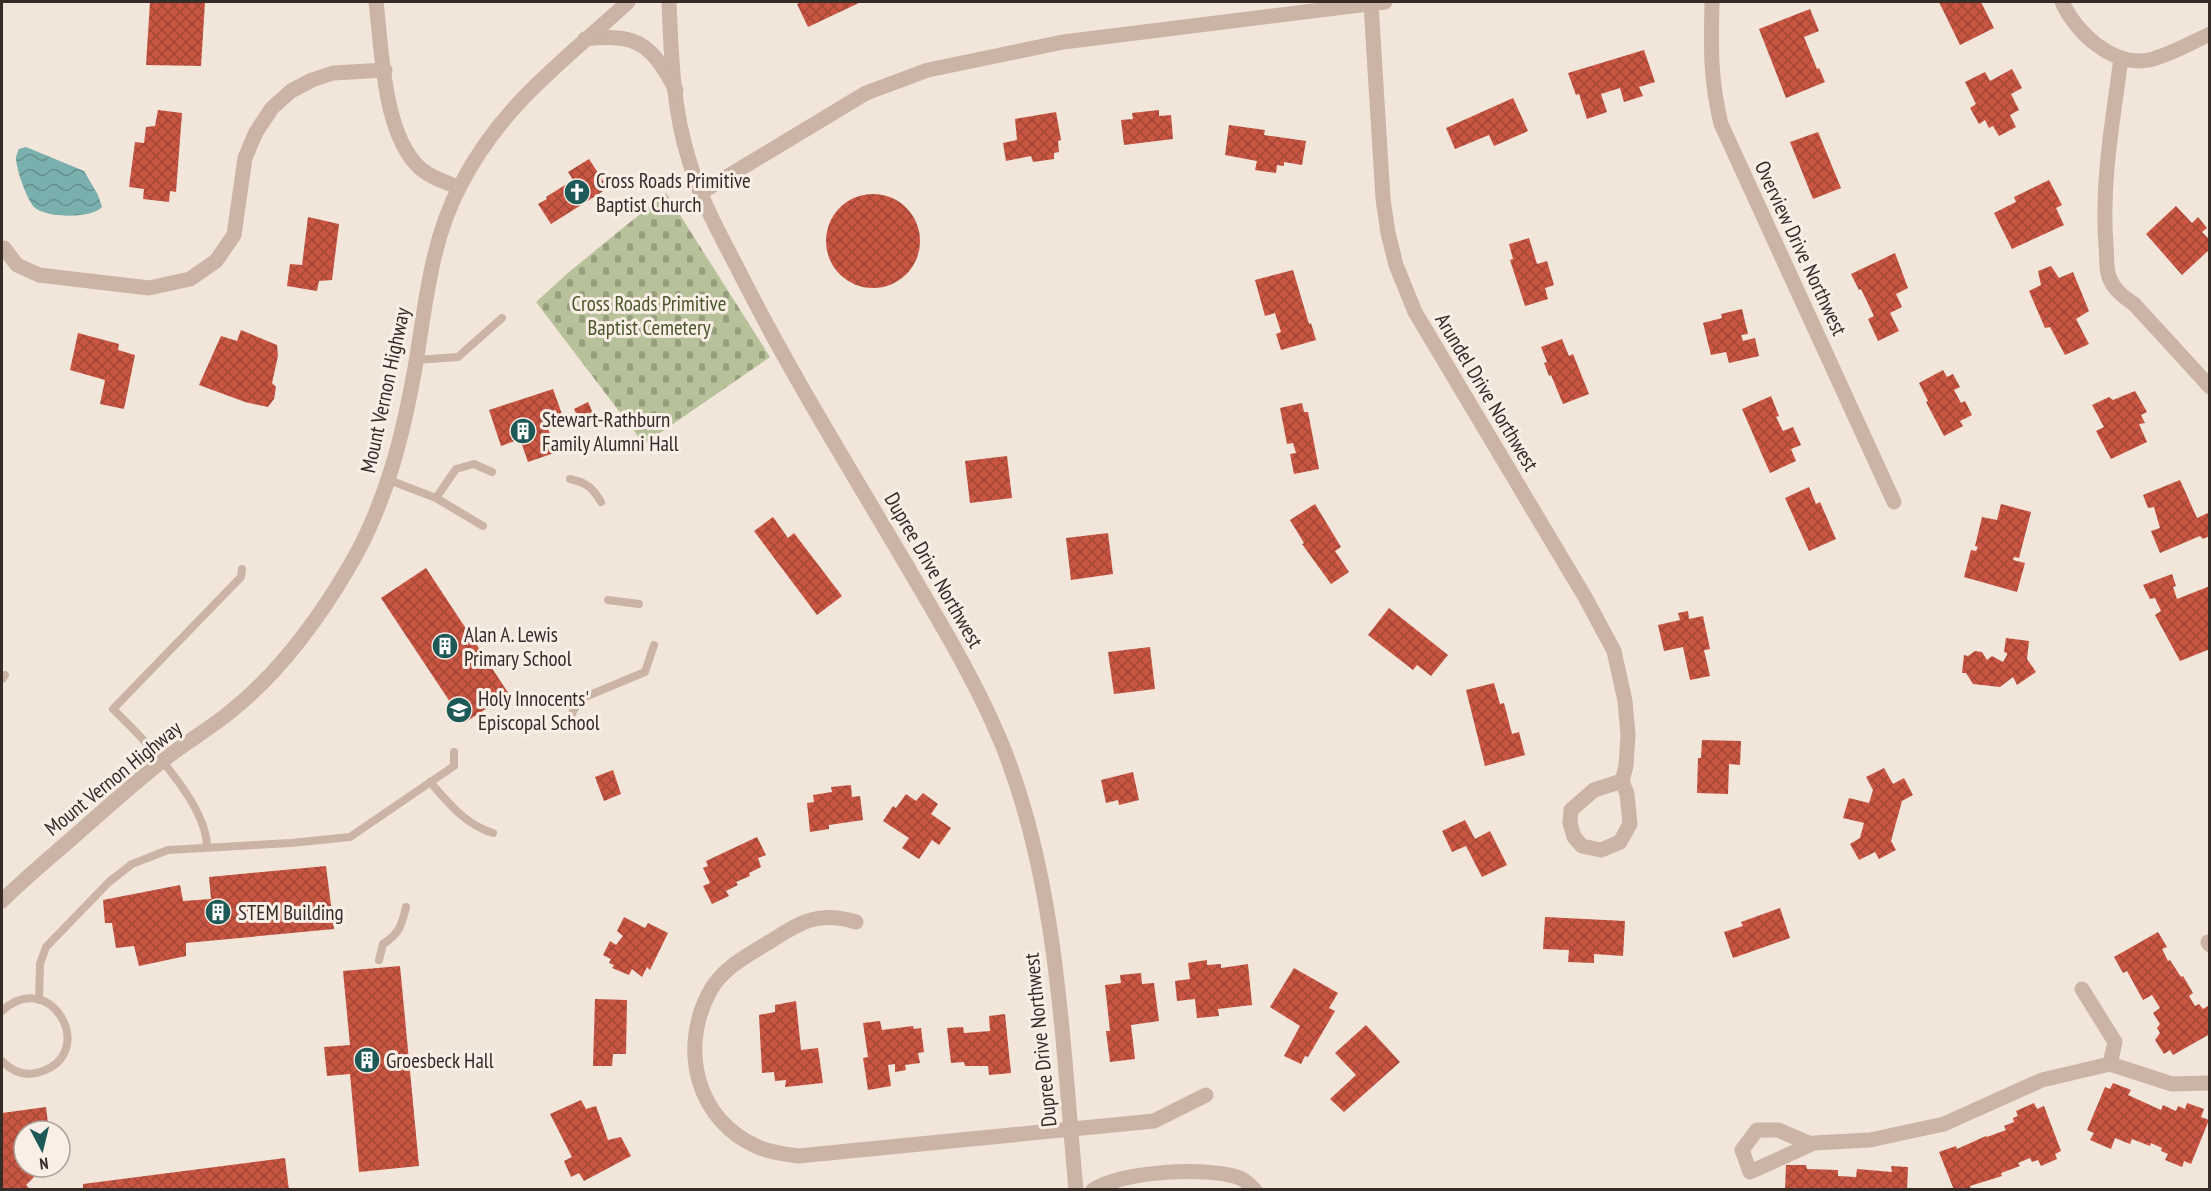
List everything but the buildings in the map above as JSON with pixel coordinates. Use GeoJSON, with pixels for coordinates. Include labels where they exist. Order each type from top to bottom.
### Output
{"type":"FeatureCollection","features":[{"type":"Feature","properties":{"kind":"street"},"geometry":{"type":"LineString","coordinates":[[376,2],[393,123],[401,144],[421,169],[458,188]]}},
{"type":"Feature","properties":{"kind":"street"},"geometry":{"type":"LineString","coordinates":[[585,39],[628,2]]}},
{"type":"Feature","properties":{"kind":"street","name":"Dupree Drive Northwest"},"geometry":{"type":"LineString","coordinates":[[669,2],[676,90],[685,145],[700,193],[767,325],[963,663],[1002,744],[1024,807],[1040,869],[1062,1020],[1076,1190]]}},
{"type":"Feature","properties":{"kind":"street","name":"Overview Drive Northwest"},"geometry":{"type":"LineString","coordinates":[[1713,2],[1710,58],[1713,92],[1720,124],[1894,502]]}},
{"type":"Feature","properties":{"kind":"street"},"geometry":{"type":"LineString","coordinates":[[2062,2],[2073,21],[2100,48],[2132,61],[2149,60],[2210,34]]}},
{"type":"Feature","properties":{"kind":"street"},"geometry":{"type":"LineString","coordinates":[[700,193],[866,93],[928,70],[1063,42],[1378,3]]}},
{"type":"Feature","properties":{"kind":"street","name":"Arundel Drive Northwest"},"geometry":{"type":"LineString","coordinates":[[1378,3],[1383,199],[1396,265],[1415,312],[1585,597],[1614,651],[1625,701],[1628,735],[1626,766],[1622,781],[1627,794],[1630,824],[1620,842],[1601,850],[1582,846],[1575,837],[1570,823],[1571,810],[1594,790],[1622,781]]}},
{"type":"Feature","properties":{"kind":"street"},"geometry":{"type":"LineString","coordinates":[[585,39],[613,37],[636,42],[647,48],[657,58],[676,90]]}},
{"type":"Feature","properties":{"kind":"street","name":"Mount Vernon Highway"},"geometry":{"type":"LineString","coordinates":[[2,901],[162,761],[231,711],[266,678],[315,621],[351,565],[389,480],[416,360],[432,264],[439,236],[458,188],[491,134],[508,113],[585,39]]}},
{"type":"Feature","properties":{"kind":"street"},"geometry":{"type":"LineString","coordinates":[[2121,58],[2104,182],[2103,214],[2108,274],[2118,292],[2134,303],[2210,387]]}},
{"type":"Feature","properties":{"kind":"street"},"geometry":{"type":"LineString","coordinates":[[4,248],[17,265],[39,275],[149,288],[190,279],[216,261],[234,235],[245,158],[256,132],[272,108],[291,91],[312,80],[333,73],[385,70]]}},
{"type":"Feature","properties":{"kind":"street"},"geometry":{"type":"LineString","coordinates":[[856,922],[827,916],[799,923],[734,964],[709,992],[696,1023],[694,1060],[698,1079],[705,1096],[727,1126],[758,1147],[776,1153],[798,1156],[1154,1121],[1206,1095]]}},
{"type":"Feature","properties":{"kind":"street"},"geometry":{"type":"LineString","coordinates":[[2082,989],[2115,1042],[2110,1064]]}},
{"type":"Feature","properties":{"kind":"street"},"geometry":{"type":"LineString","coordinates":[[1811,1144],[1870,1140],[1944,1124],[2043,1080],[2110,1064],[2172,1084],[2210,1083]]}},
{"type":"Feature","properties":{"kind":"street"},"geometry":{"type":"LineString","coordinates":[[1093,1190],[1103,1183],[1169,1171],[1206,1171],[1242,1178],[1255,1190]]}},
{"type":"Feature","properties":{"kind":"street"},"geometry":{"type":"LineString","coordinates":[[1231,1190],[1242,1178]]}},
{"type":"Feature","properties":{"kind":"lane"},"geometry":{"type":"LineString","coordinates":[[416,360],[458,357],[502,318]]}},
{"type":"Feature","properties":{"kind":"lane"},"geometry":{"type":"LineString","coordinates":[[436,498],[456,469],[474,464],[492,472]]}},
{"type":"Feature","properties":{"kind":"lane"},"geometry":{"type":"LineString","coordinates":[[570,479],[583,482],[593,490],[601,502]]}},
{"type":"Feature","properties":{"kind":"lane"},"geometry":{"type":"LineString","coordinates":[[389,480],[436,498],[483,526]]}},
{"type":"Feature","properties":{"kind":"lane"},"geometry":{"type":"LineString","coordinates":[[207,847],[205,828],[200,813],[162,761],[113,710],[241,577],[242,569]]}},
{"type":"Feature","properties":{"kind":"lane"},"geometry":{"type":"LineString","coordinates":[[608,600],[639,604]]}},
{"type":"Feature","properties":{"kind":"lane"},"geometry":{"type":"LineString","coordinates":[[567,727],[574,709],[585,697],[645,672],[654,645]]}},
{"type":"Feature","properties":{"kind":"lane"},"geometry":{"type":"LineString","coordinates":[[39,999],[40,964],[46,947],[109,882],[132,864],[168,850],[350,837],[454,766],[454,752]]}},
{"type":"Feature","properties":{"kind":"lane"},"geometry":{"type":"LineString","coordinates":[[430,783],[453,809],[480,829],[493,833]]}},
{"type":"Feature","properties":{"kind":"lane"},"geometry":{"type":"LineString","coordinates":[[379,960],[383,945],[401,928],[406,907]]}},
{"type":"Feature","properties":{"kind":"lane"},"geometry":{"type":"LineString","coordinates":[[2,1061],[9,1068],[21,1073],[34,1074],[47,1070],[58,1062],[65,1051],[68,1038],[61,1014],[51,1005],[39,999],[17,1000],[3,1006]]}},
{"type":"Feature","properties":{"kind":"green space","name":"Cross Roads Primitive Baptist Cemetery"},"geometry":{"type":"Polygon","coordinates":[[[666,193],[770,357],[644,444],[536,302],[666,193]]]}},
{"type":"Feature","properties":{"kind":"water"},"geometry":{"type":"Polygon","coordinates":[[[26,147],[84,171],[102,207],[89,214],[68,216],[40,211],[34,207],[25,191],[16,163],[19,149],[26,147]]]}},
{"type":"Feature","properties":{"kind":"place","name":"Cross Roads Primitive Baptist Church"},"geometry":{"type":"Point","coordinates":[577,192]}},
{"type":"Feature","properties":{"kind":"place","name":"Stewart-Rathburn Family Alumni Hall"},"geometry":{"type":"Point","coordinates":[523,431]}},
{"type":"Feature","properties":{"kind":"place","name":"Alan A. Lewis Primary School"},"geometry":{"type":"Point","coordinates":[445,646]}},
{"type":"Feature","properties":{"kind":"place","name":"Holy Innocents' Episcopal School"},"geometry":{"type":"Point","coordinates":[459,710]}},
{"type":"Feature","properties":{"kind":"place","name":"STEM Building"},"geometry":{"type":"Point","coordinates":[218,912]}},
{"type":"Feature","properties":{"kind":"place","name":"Groesbeck Hall"},"geometry":{"type":"Point","coordinates":[367,1060]}}]}
